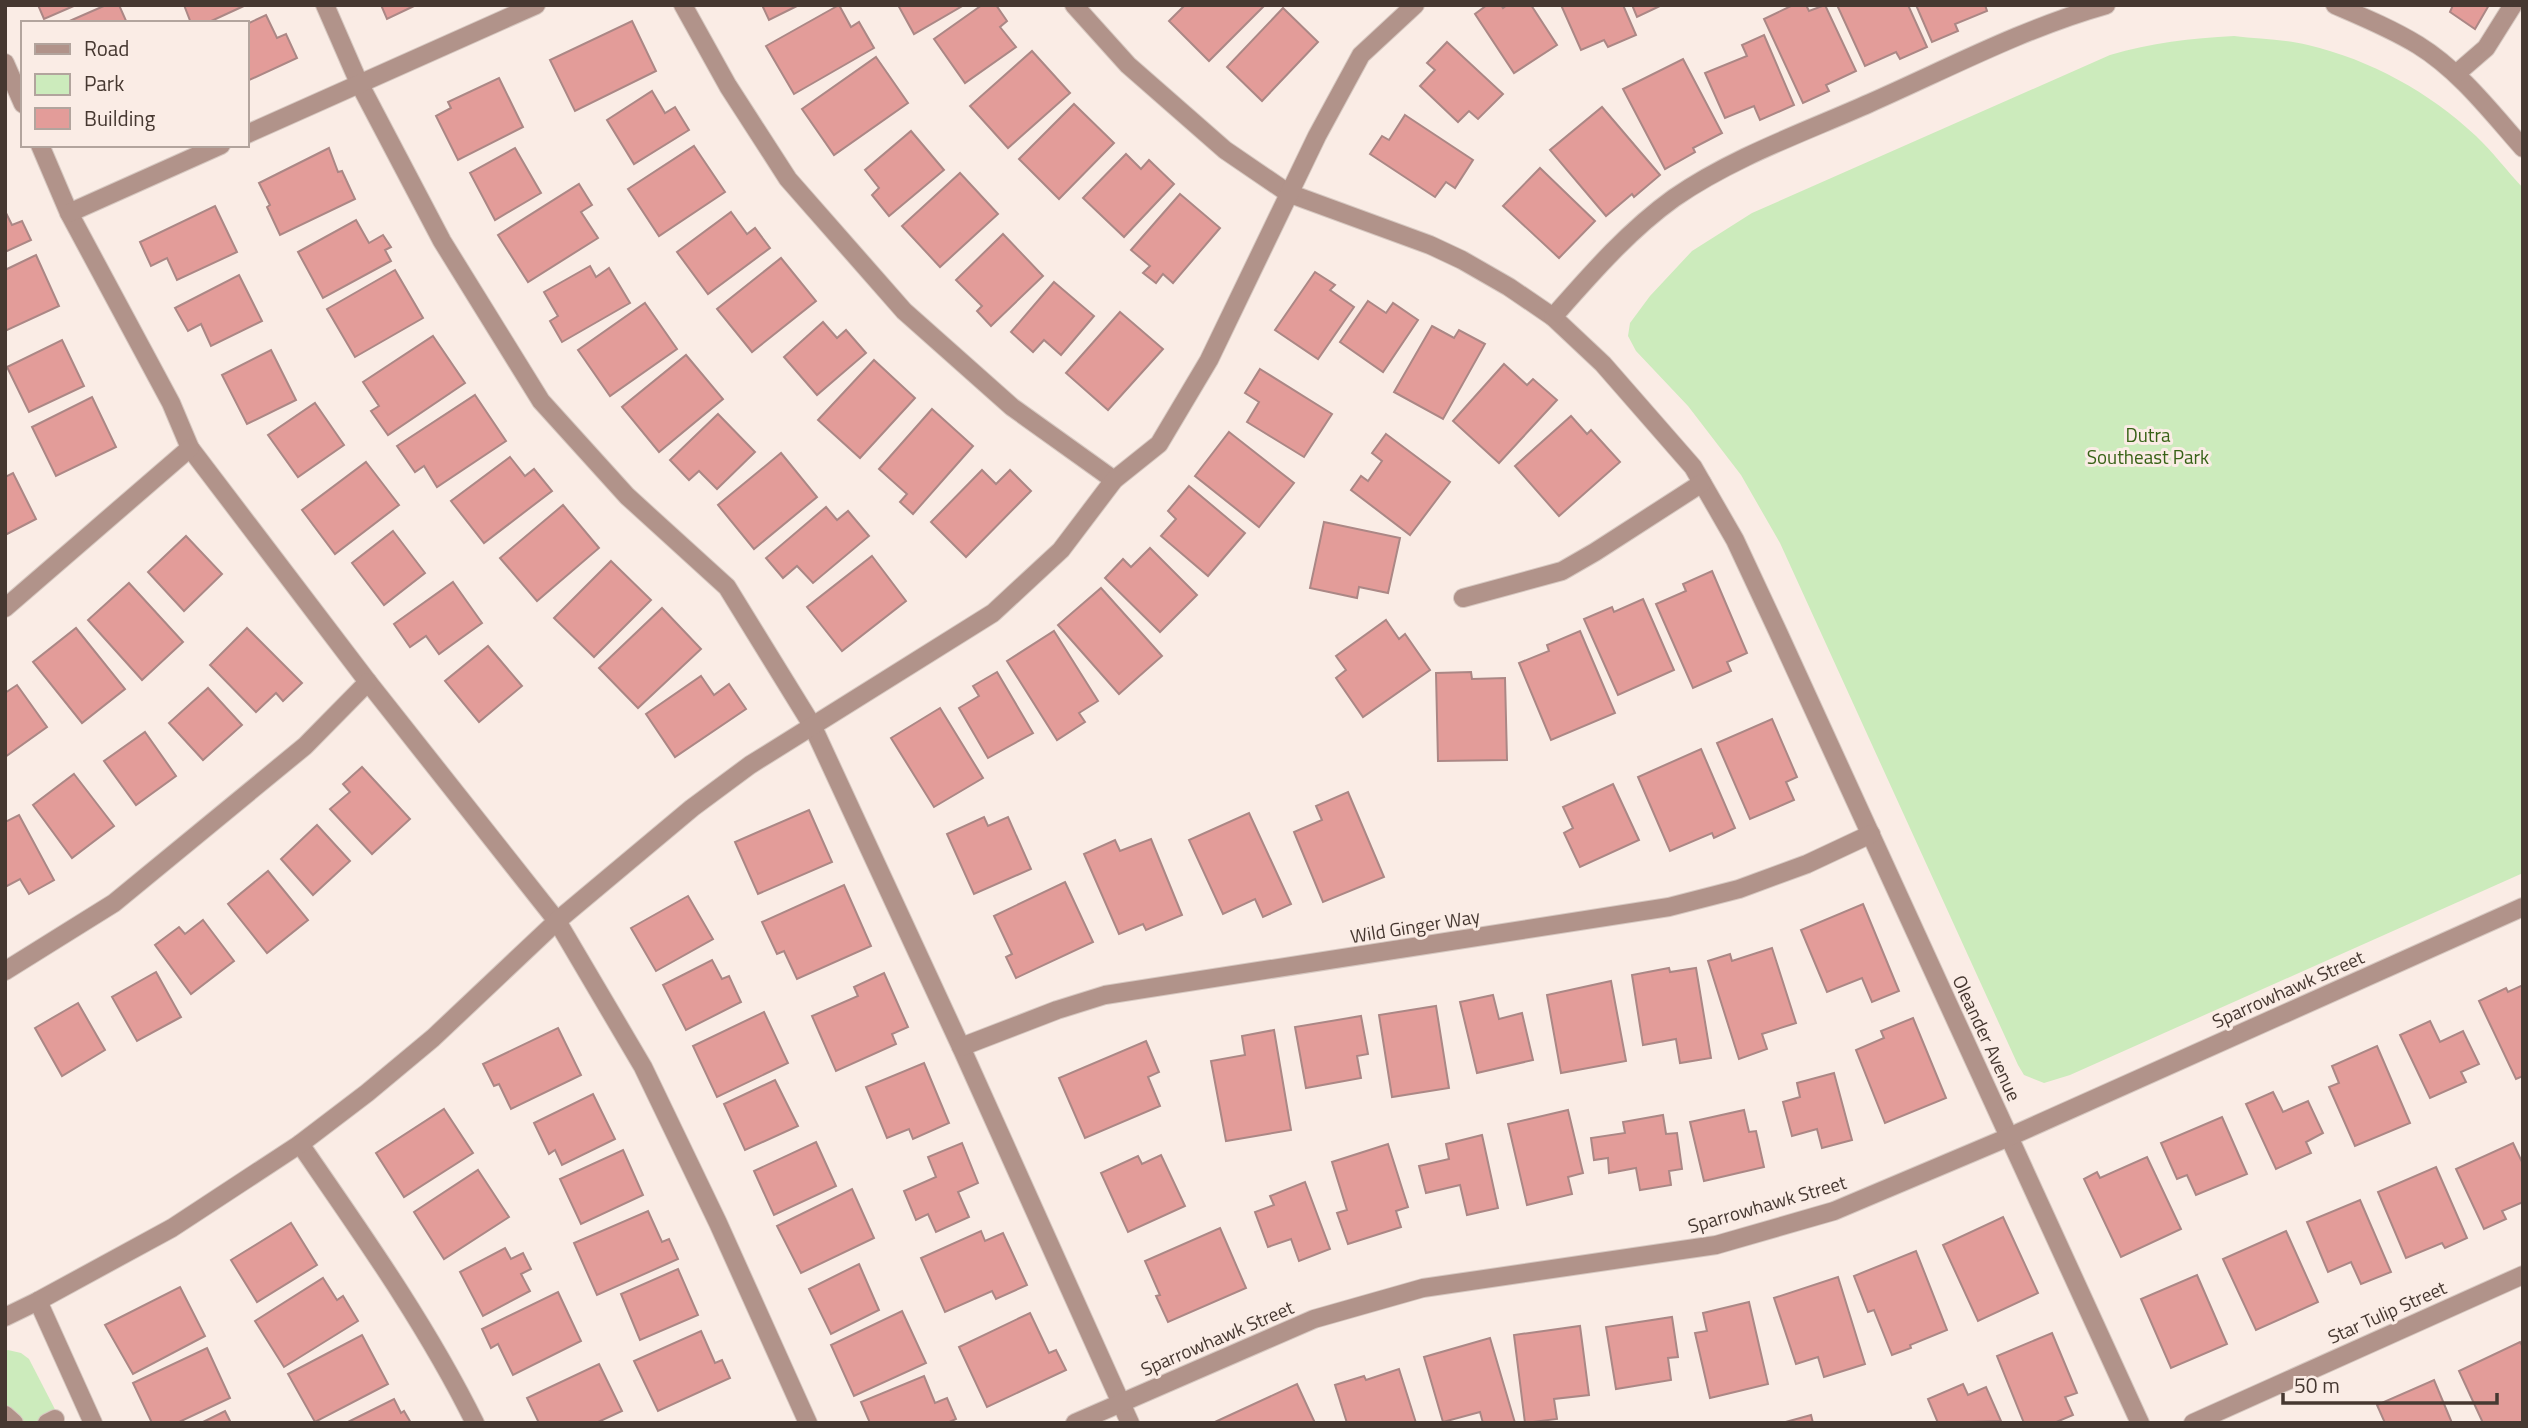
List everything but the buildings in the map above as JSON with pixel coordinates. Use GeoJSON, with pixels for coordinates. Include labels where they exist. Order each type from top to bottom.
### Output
{"type":"FeatureCollection","features":[{"type":"Feature","properties":{"kind":"street"},"geometry":{"type":"LineString","coordinates":[[326,5],[359,83],[442,241],[541,401],[627,496],[727,587],[812,726],[961,1047],[1130,1423]]}},
{"type":"Feature","properties":{"kind":"street"},"geometry":{"type":"LineString","coordinates":[[248,134],[536,5]]}},
{"type":"Feature","properties":{"kind":"street"},"geometry":{"type":"LineString","coordinates":[[683,5],[728,86],[788,178],[904,311],[1012,408],[1114,480]]}},
{"type":"Feature","properties":{"kind":"street","name":"Oleander Avenue"},"geometry":{"type":"LineString","coordinates":[[1074,5],[1128,65],[1225,150],[1288,193],[1430,245],[1462,260],[1553,317],[1604,364],[1693,467],[1735,540],[1796,670],[2140,1423]]}},
{"type":"Feature","properties":{"kind":"street"},"geometry":{"type":"LineString","coordinates":[[5,1317],[172,1228],[300,1144],[433,1038],[557,921],[692,808],[750,765],[993,613],[1060,550],[1114,480],[1158,444],[1209,359],[1288,193],[1361,55],[1415,5]]}},
{"type":"Feature","properties":{"kind":"street"},"geometry":{"type":"LineString","coordinates":[[1553,317],[1601,264],[1650,217],[1676,197],[1730,166],[2031,31],[2106,5]]}},
{"type":"Feature","properties":{"kind":"street"},"geometry":{"type":"LineString","coordinates":[[2335,5],[2419,46],[2456,74],[2523,148]]}},
{"type":"Feature","properties":{"kind":"street"},"geometry":{"type":"LineString","coordinates":[[2456,74],[2486,48],[2513,5]]}},
{"type":"Feature","properties":{"kind":"street"},"geometry":{"type":"LineString","coordinates":[[5,63],[21,99]]}},
{"type":"Feature","properties":{"kind":"street"},"geometry":{"type":"LineString","coordinates":[[41,147],[69,213],[172,404],[190,448],[368,682],[557,921],[648,1079],[713,1212],[808,1423]]}},
{"type":"Feature","properties":{"kind":"street"},"geometry":{"type":"LineString","coordinates":[[69,213],[217,147]]}},
{"type":"Feature","properties":{"kind":"street"},"geometry":{"type":"LineString","coordinates":[[5,608],[190,448]]}},
{"type":"Feature","properties":{"kind":"street"},"geometry":{"type":"LineString","coordinates":[[1464,598],[1563,571],[1702,483]]}},
{"type":"Feature","properties":{"kind":"street"},"geometry":{"type":"LineString","coordinates":[[5,971],[114,902],[305,746],[368,682]]}},
{"type":"Feature","properties":{"kind":"street","name":"Wild Ginger Way"},"geometry":{"type":"LineString","coordinates":[[961,1047],[1057,1010],[1105,995],[1670,907],[1750,885],[1807,864],[1871,834]]}},
{"type":"Feature","properties":{"kind":"street","name":"Sparrowhawk Street"},"geometry":{"type":"LineString","coordinates":[[1074,1423],[1314,1319],[1423,1288],[1716,1245],[1834,1211],[2523,907]]}},
{"type":"Feature","properties":{"kind":"street"},"geometry":{"type":"LineString","coordinates":[[300,1144],[383,1264],[458,1388],[475,1423]]}},
{"type":"Feature","properties":{"kind":"street","name":"Star Tulip Street"},"geometry":{"type":"LineString","coordinates":[[2193,1423],[2523,1275]]}},
{"type":"Feature","properties":{"kind":"street"},"geometry":{"type":"LineString","coordinates":[[38,1301],[93,1423]]}},
{"type":"Feature","properties":{"kind":"street"},"geometry":{"type":"LineString","coordinates":[[5,1415],[13,1423]]}},
{"type":"Feature","properties":{"kind":"green space","name":"Dutra Southeast Park"},"geometry":{"type":"Polygon","coordinates":[[[2234,36],[2280,40],[2331,51],[2398,80],[2458,120],[2482,142],[2523,188],[2523,873],[2070,1075],[2044,1083],[2024,1075],[2018,1065],[1780,543],[1741,475],[1688,406],[1636,351],[1628,336],[1630,323],[1650,296],[1692,251],[1752,213],[2110,55],[2171,42],[2234,36]]]}},
{"type":"Feature","properties":{"kind":"green space"},"geometry":{"type":"Polygon","coordinates":[[[5,1351],[21,1353],[29,1359],[62,1423],[5,1423],[5,1351]]]}}]}
